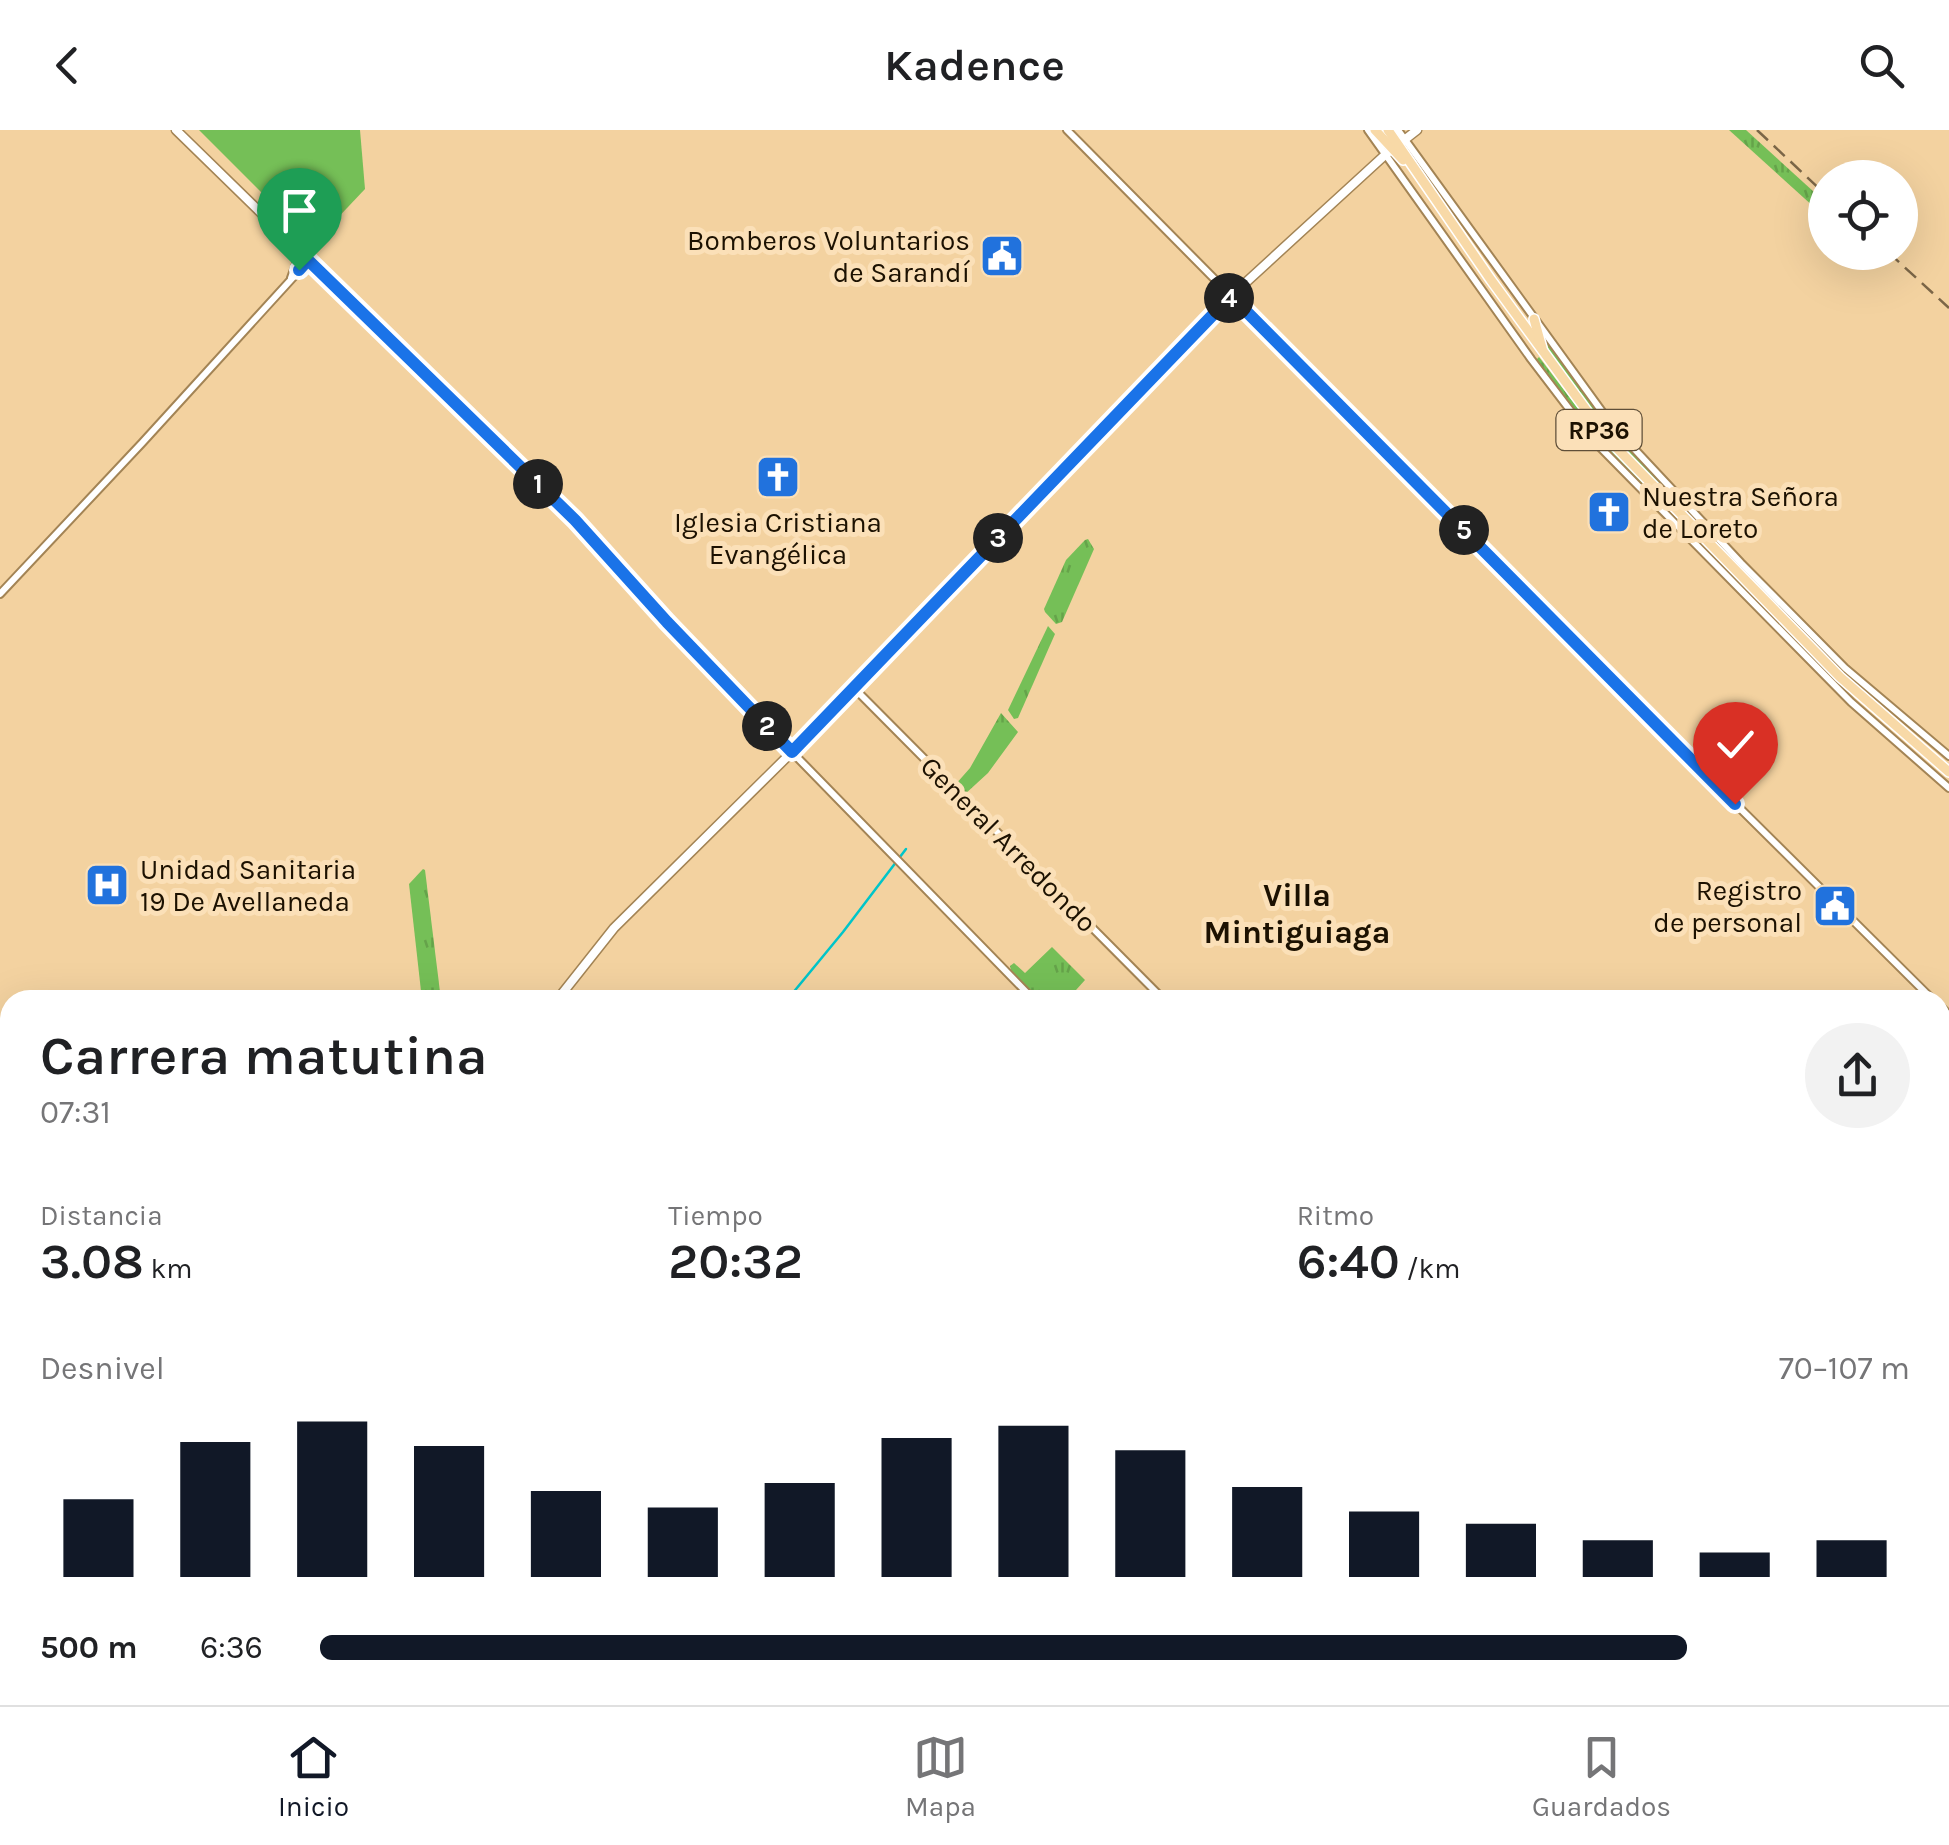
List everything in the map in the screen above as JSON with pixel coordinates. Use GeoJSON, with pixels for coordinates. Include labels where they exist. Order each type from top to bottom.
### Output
{"type":"FeatureCollection","features":[{"type":"Feature","properties":{"kind":"main road"},"geometry":{"type":"LineString","coordinates":[[176,130],[575,520],[792,752]]}},
{"type":"Feature","properties":{"kind":"main road","name":"RP36"},"geometry":{"type":"LineString","coordinates":[[1372,130],[1395,147]]}},
{"type":"Feature","properties":{"kind":"main road","name":"RP36"},"geometry":{"type":"LineString","coordinates":[[1388,130],[1395,147],[1593,422],[1840,676],[1949,772]]}},
{"type":"Feature","properties":{"kind":"main road"},"geometry":{"type":"LineString","coordinates":[[565,990],[614,928],[792,752],[1231,296],[1417,130]]}},
{"type":"Feature","properties":{"kind":"main road"},"geometry":{"type":"LineString","coordinates":[[1534,319],[1542,351]]}},
{"type":"Feature","properties":{"kind":"street"},"geometry":{"type":"LineString","coordinates":[[1067,130],[1642,712],[1924,990]]}},
{"type":"Feature","properties":{"kind":"street"},"geometry":{"type":"LineString","coordinates":[[1398,130],[1395,147],[1535,365],[1592,440],[1851,702],[1949,788]]}},
{"type":"Feature","properties":{"kind":"street"},"geometry":{"type":"LineString","coordinates":[[1395,147],[1534,319],[1611,424],[1853,676],[1949,756]]}},
{"type":"Feature","properties":{"kind":"street"},"geometry":{"type":"LineString","coordinates":[[291,279],[300,253]]}},
{"type":"Feature","properties":{"kind":"street"},"geometry":{"type":"LineString","coordinates":[[0,594],[309,259]]}},
{"type":"Feature","properties":{"kind":"street","name":"General Arredondo"},"geometry":{"type":"LineString","coordinates":[[853,688],[1154,990]]}},
{"type":"Feature","properties":{"kind":"street"},"geometry":{"type":"LineString","coordinates":[[792,752],[1024,990]]}},
{"type":"Feature","properties":{"kind":"green space"},"geometry":{"type":"Polygon","coordinates":[[[199,130],[360,130],[365,189],[313,244],[199,130]]]}},
{"type":"Feature","properties":{"kind":"green space"},"geometry":{"type":"Polygon","coordinates":[[[1729,130],[1746,130],[1808,187],[1808,202],[1729,130]]]}},
{"type":"Feature","properties":{"kind":"green space"},"geometry":{"type":"Polygon","coordinates":[[[1543,335],[1596,409],[1666,490],[1604,426],[1552,357],[1543,335]]]}},
{"type":"Feature","properties":{"kind":"green space"},"geometry":{"type":"Polygon","coordinates":[[[1539,357],[1601,439],[1657,499],[1597,441],[1536,360],[1539,357]]]}},
{"type":"Feature","properties":{"kind":"green space"},"geometry":{"type":"Polygon","coordinates":[[[1088,539],[1094,549],[1062,622],[1056,624],[1044,609],[1066,560],[1088,539]]]}},
{"type":"Feature","properties":{"kind":"green space"},"geometry":{"type":"Polygon","coordinates":[[[1048,626],[1055,634],[1018,718],[1014,719],[1008,710],[1048,626]]]}},
{"type":"Feature","properties":{"kind":"green space"},"geometry":{"type":"Polygon","coordinates":[[[1001,713],[1018,732],[988,773],[964,795],[955,785],[970,768],[1001,713]]]}},
{"type":"Feature","properties":{"kind":"green space"},"geometry":{"type":"Polygon","coordinates":[[[425,870],[440,990],[421,990],[409,884],[425,870]]]}},
{"type":"Feature","properties":{"kind":"green space"},"geometry":{"type":"Polygon","coordinates":[[[1052,947],[1085,980],[1076,990],[1030,990],[1010,966],[1014,963],[1025,973],[1052,947]]]}},
{"type":"Feature","properties":{"kind":"waterway"},"geometry":{"type":"LineString","coordinates":[[795,990],[906,849]]}},
{"type":"Feature","properties":{"kind":"railway"},"geometry":{"type":"LineString","coordinates":[[1757,130],[1808,178]]}},
{"type":"Feature","properties":{"kind":"railway"},"geometry":{"type":"LineString","coordinates":[[1908,270],[1949,308]]}},
{"type":"Feature","properties":{"kind":"place","name":"Bomberos Voluntarios de Sarandí"},"geometry":{"type":"Point","coordinates":[1002,256]}},
{"type":"Feature","properties":{"kind":"place","name":"Iglesia Cristiana Evangélica"},"geometry":{"type":"Point","coordinates":[778,477]}},
{"type":"Feature","properties":{"kind":"place","name":"Nuestra Señora de Loreto"},"geometry":{"type":"Point","coordinates":[1609,512]}},
{"type":"Feature","properties":{"kind":"place","name":"Unidad Sanitaria 19 De Avellaneda"},"geometry":{"type":"Point","coordinates":[107,885]}},
{"type":"Feature","properties":{"kind":"place","name":"Registro de personal"},"geometry":{"type":"Point","coordinates":[1835,906]}},
{"type":"Feature","properties":{"kind":"district","name":"Villa Mintiguiaga"},"geometry":{"type":"Point","coordinates":[1297,914]}},
{"type":"Feature","properties":{"kind":"route"},"geometry":{"type":"LineString","coordinates":[[299,270],[308,260],[565,510],[792,752],[1231,296],[1735,804]]}}]}
